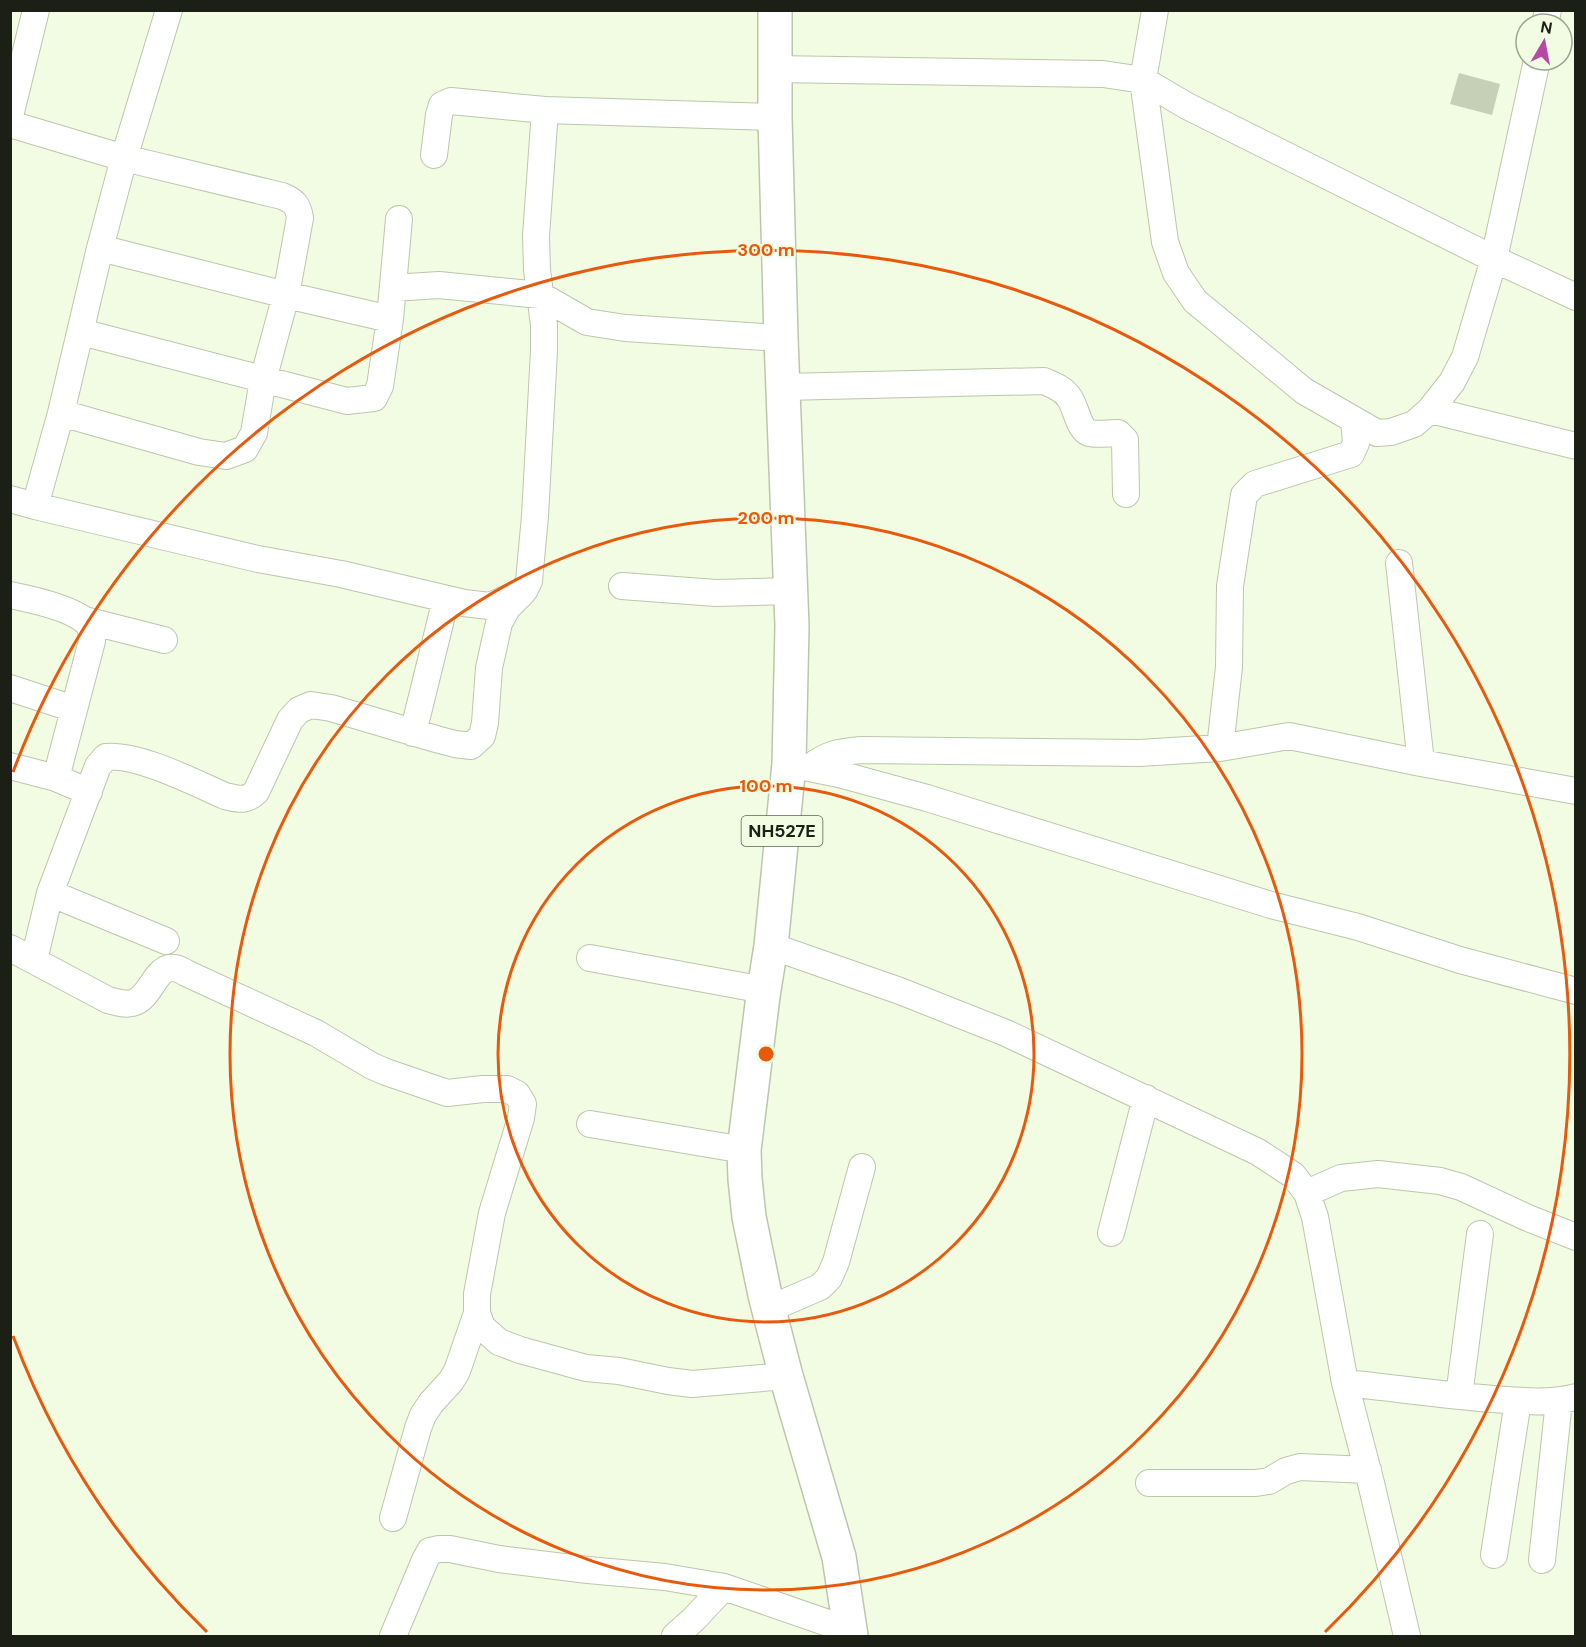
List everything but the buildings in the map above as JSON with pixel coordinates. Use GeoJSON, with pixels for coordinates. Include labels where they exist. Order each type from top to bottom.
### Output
{"type":"FeatureCollection","features":[{"type":"Feature","properties":{"kind":"highway","name":"NH527E"},"geometry":{"type":"LineString","coordinates":[[775,10],[774,69],[781,338],[799,766],[764,990],[744,1150],[749,1217],[769,1309],[786,1376],[839,1557],[851,1634]]}},
{"type":"Feature","properties":{"kind":"street"},"geometry":{"type":"LineString","coordinates":[[10,116],[36,10]]}},
{"type":"Feature","properties":{"kind":"street"},"geometry":{"type":"LineString","coordinates":[[35,506],[61,413],[124,158],[169,10]]}},
{"type":"Feature","properties":{"kind":"street"},"geometry":{"type":"LineString","coordinates":[[1155,10],[1143,80],[1166,242],[1176,273],[1195,301],[1304,391],[1377,433],[1391,432],[1414,424],[1430,410],[1452,382],[1465,357],[1494,259],[1534,72]]}},
{"type":"Feature","properties":{"kind":"street"},"geometry":{"type":"LineString","coordinates":[[774,69],[1103,74],[1143,80],[1187,106],[1575,297]]}},
{"type":"Feature","properties":{"kind":"street"},"geometry":{"type":"LineString","coordinates":[[434,155],[442,105],[451,101],[545,110],[775,117]]}},
{"type":"Feature","properties":{"kind":"street"},"geometry":{"type":"LineString","coordinates":[[34,960],[50,893],[98,766],[106,757],[116,756],[139,761],[225,796],[239,799],[250,798],[256,792],[290,720],[299,710],[311,705],[331,708],[455,744],[471,746],[482,736],[489,668],[499,623],[508,607],[524,591],[529,581],[544,351],[544,325],[537,270],[536,236],[545,110]]}},
{"type":"Feature","properties":{"kind":"street"},"geometry":{"type":"LineString","coordinates":[[10,124],[124,158],[282,196],[293,200],[298,206],[300,218],[286,295],[263,380],[254,433],[245,449],[226,456],[199,452],[61,413]]}},
{"type":"Feature","properties":{"kind":"street"},"geometry":{"type":"LineString","coordinates":[[81,332],[347,401],[374,398],[380,386],[390,319],[399,219]]}},
{"type":"Feature","properties":{"kind":"street"},"geometry":{"type":"LineString","coordinates":[[100,248],[390,319]]}},
{"type":"Feature","properties":{"kind":"street"},"geometry":{"type":"LineString","coordinates":[[393,288],[439,285],[540,295],[587,322],[624,328],[781,338]]}},
{"type":"Feature","properties":{"kind":"street"},"geometry":{"type":"LineString","coordinates":[[783,387],[1044,381],[1059,387],[1069,396],[1085,431],[1118,433],[1125,440],[1126,494]]}},
{"type":"Feature","properties":{"kind":"street"},"geometry":{"type":"LineString","coordinates":[[1430,410],[1575,446]]}},
{"type":"Feature","properties":{"kind":"street"},"geometry":{"type":"LineString","coordinates":[[1220,748],[1229,668],[1230,586],[1244,495],[1255,484],[1352,454],[1356,443],[1354,420]]}},
{"type":"Feature","properties":{"kind":"street"},"geometry":{"type":"LineString","coordinates":[[10,499],[258,559],[341,574],[464,603],[490,606],[524,591]]}},
{"type":"Feature","properties":{"kind":"street"},"geometry":{"type":"LineString","coordinates":[[1399,563],[1421,763]]}},
{"type":"Feature","properties":{"kind":"street"},"geometry":{"type":"LineString","coordinates":[[622,586],[716,593],[790,591]]}},
{"type":"Feature","properties":{"kind":"street"},"geometry":{"type":"LineString","coordinates":[[10,595],[69,612],[85,620],[164,640]]}},
{"type":"Feature","properties":{"kind":"street"},"geometry":{"type":"LineString","coordinates":[[413,733],[446,599]]}},
{"type":"Feature","properties":{"kind":"street"},"geometry":{"type":"LineString","coordinates":[[56,778],[92,641],[92,630],[85,620]]}},
{"type":"Feature","properties":{"kind":"street"},"geometry":{"type":"LineString","coordinates":[[10,688],[74,709]]}},
{"type":"Feature","properties":{"kind":"street"},"geometry":{"type":"LineString","coordinates":[[799,766],[837,752],[861,750],[1139,753],[1220,748],[1289,736],[1575,791]]}},
{"type":"Feature","properties":{"kind":"street"},"geometry":{"type":"LineString","coordinates":[[10,766],[56,778],[89,792]]}},
{"type":"Feature","properties":{"kind":"street"},"geometry":{"type":"LineString","coordinates":[[799,766],[839,774],[927,798],[1271,904],[1358,927],[1460,960],[1575,991]]}},
{"type":"Feature","properties":{"kind":"street"},"geometry":{"type":"LineString","coordinates":[[50,893],[166,941]]}},
{"type":"Feature","properties":{"kind":"street"},"geometry":{"type":"LineString","coordinates":[[771,946],[900,991],[1006,1033],[1258,1152],[1293,1175],[1308,1192],[1315,1217],[1345,1383],[1407,1636]]}},
{"type":"Feature","properties":{"kind":"street"},"geometry":{"type":"LineString","coordinates":[[10,948],[108,1000],[123,1004],[133,1003],[142,998],[157,976],[167,969],[178,968],[316,1033],[386,1072],[447,1093],[507,1089],[517,1094],[523,1104],[521,1118],[492,1213],[477,1294],[477,1312],[482,1327],[499,1342],[586,1368],[619,1371],[692,1384],[786,1376]]}},
{"type":"Feature","properties":{"kind":"street"},"geometry":{"type":"LineString","coordinates":[[591,958],[764,990]]}},
{"type":"Feature","properties":{"kind":"street"},"geometry":{"type":"LineString","coordinates":[[1111,1233],[1146,1098]]}},
{"type":"Feature","properties":{"kind":"street"},"geometry":{"type":"LineString","coordinates":[[590,1124],[744,1150]]}},
{"type":"Feature","properties":{"kind":"street"},"geometry":{"type":"LineString","coordinates":[[769,1309],[820,1287],[828,1278],[836,1262],[862,1167]]}},
{"type":"Feature","properties":{"kind":"street"},"geometry":{"type":"LineString","coordinates":[[1308,1192],[1341,1179],[1378,1174],[1440,1180],[1575,1237]]}},
{"type":"Feature","properties":{"kind":"street"},"geometry":{"type":"LineString","coordinates":[[1459,1396],[1480,1233]]}},
{"type":"Feature","properties":{"kind":"street"},"geometry":{"type":"LineString","coordinates":[[393,1518],[423,1415],[457,1371],[477,1312]]}},
{"type":"Feature","properties":{"kind":"street"},"geometry":{"type":"LineString","coordinates":[[1345,1383],[1518,1401],[1567,1399],[1542,1560]]}},
{"type":"Feature","properties":{"kind":"street"},"geometry":{"type":"LineString","coordinates":[[1494,1555],[1518,1401]]}},
{"type":"Feature","properties":{"kind":"street"},"geometry":{"type":"LineString","coordinates":[[1149,1482],[1256,1483],[1269,1481],[1286,1470],[1300,1467],[1368,1470]]}},
{"type":"Feature","properties":{"kind":"street"},"geometry":{"type":"LineString","coordinates":[[393,1636],[425,1560],[430,1551],[440,1549],[499,1559],[665,1577],[724,1587],[851,1634]]}},
{"type":"Feature","properties":{"kind":"street"},"geometry":{"type":"LineString","coordinates":[[675,1636],[724,1587]]}}]}
